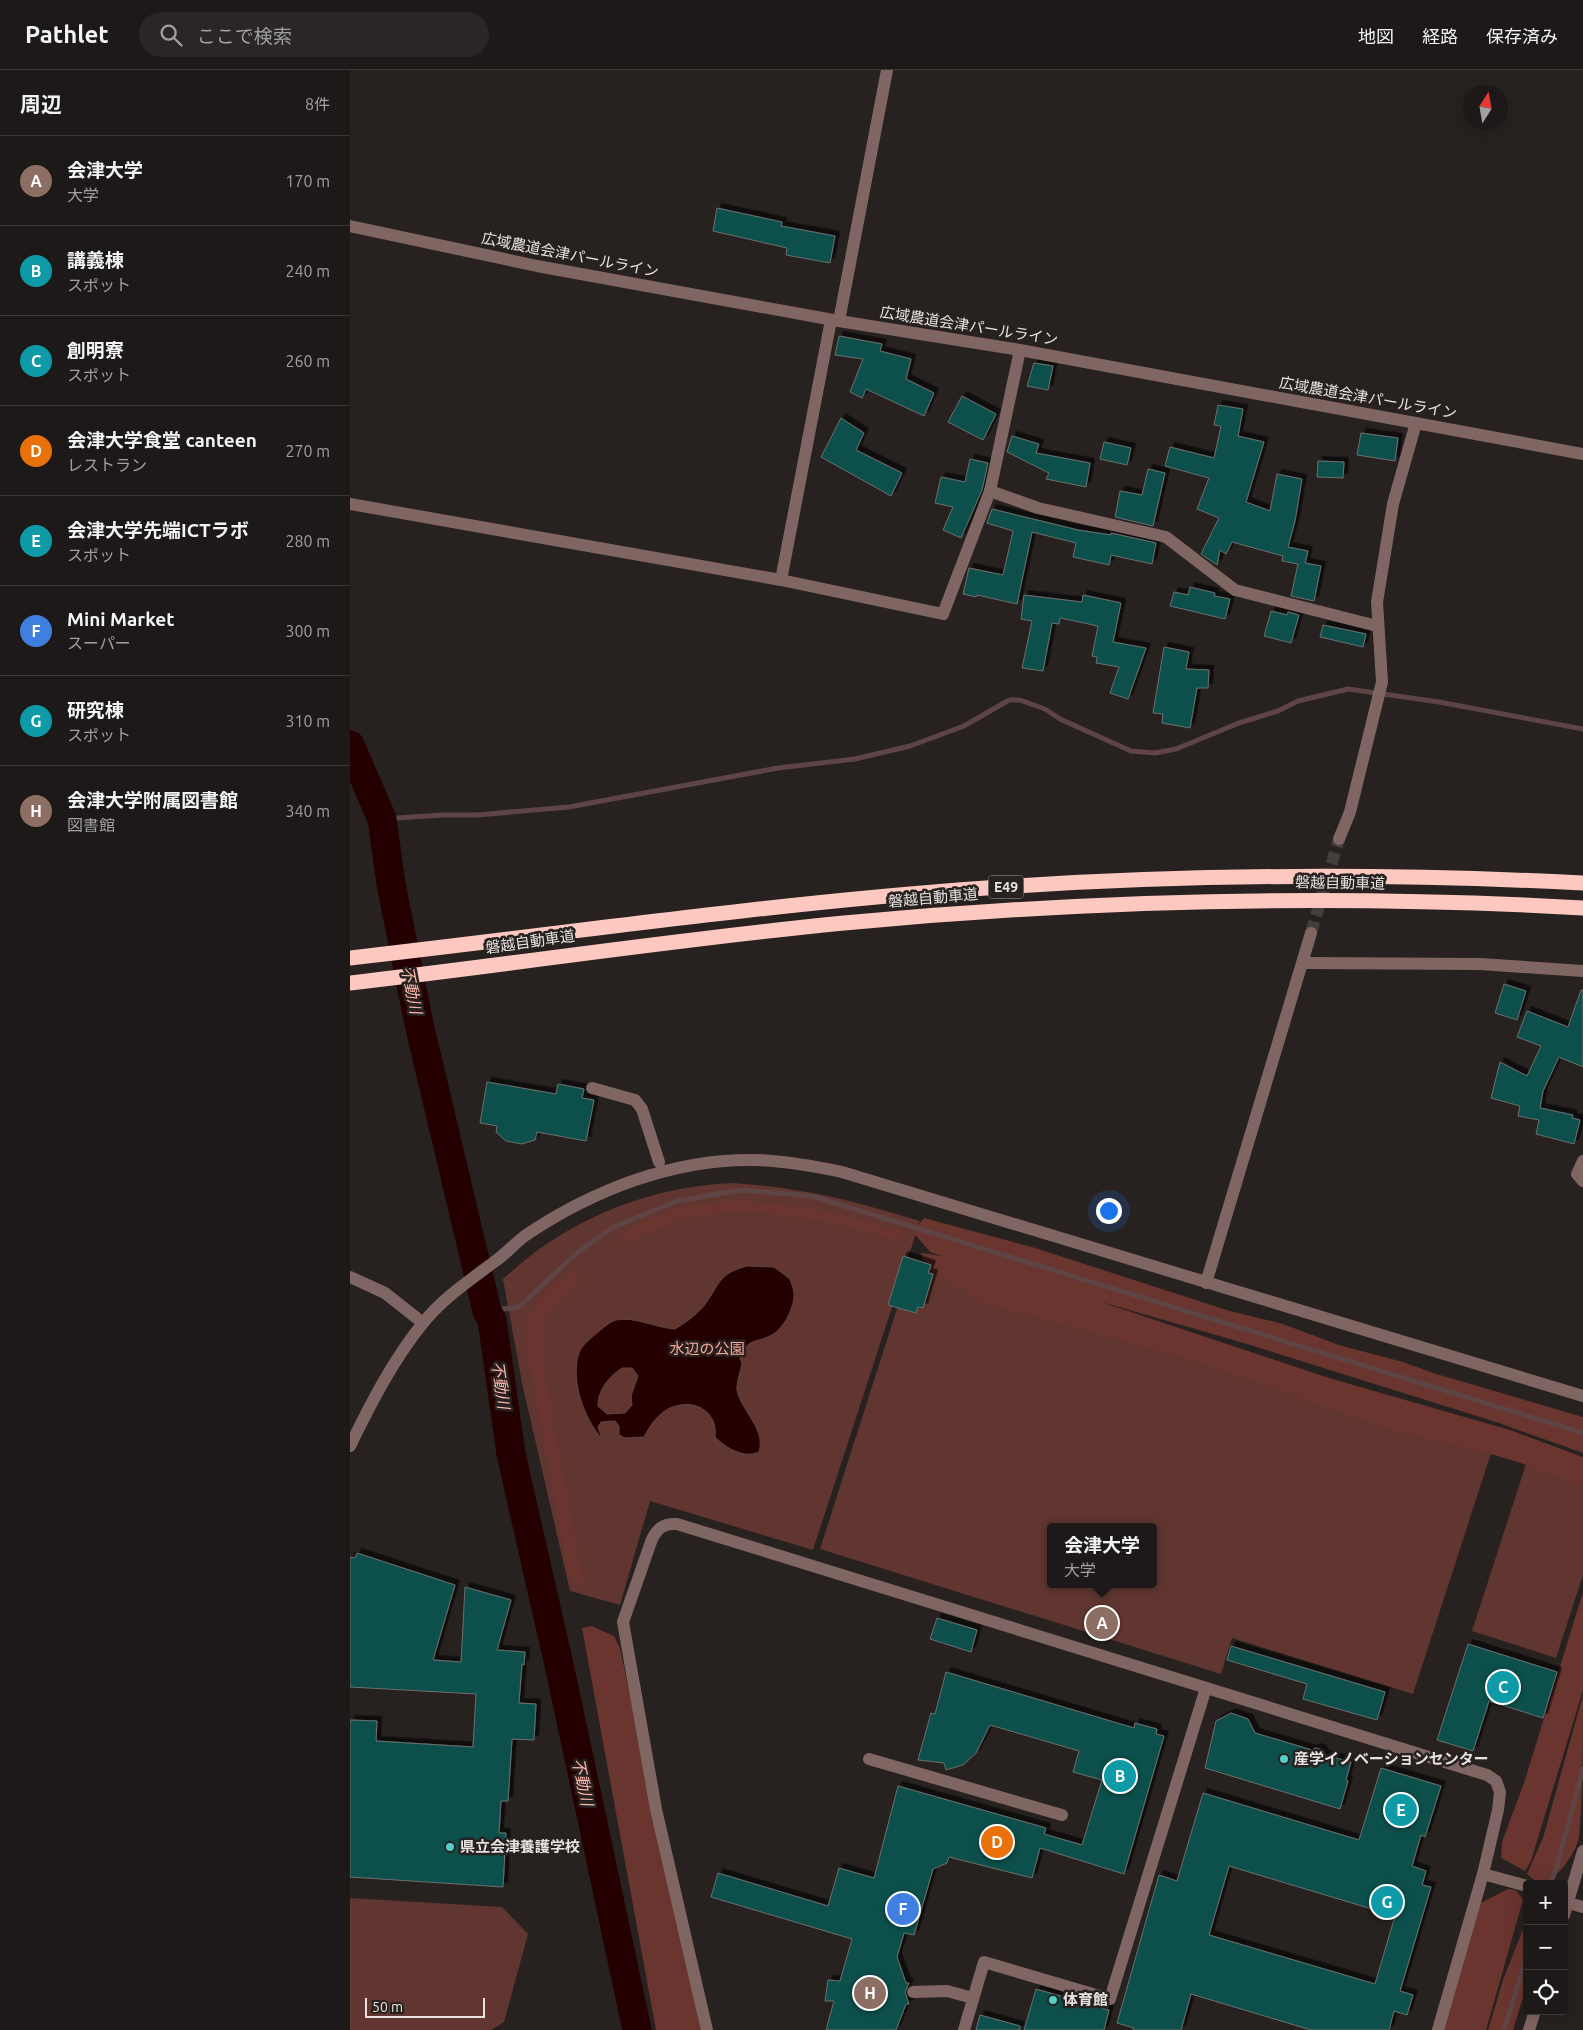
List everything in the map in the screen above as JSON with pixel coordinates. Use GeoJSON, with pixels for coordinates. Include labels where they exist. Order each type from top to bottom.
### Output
{"type":"FeatureCollection","features":[{"type":"Feature","properties":{"kind":"highway","name":"磐越自動車道"},"geometry":{"type":"LineString","coordinates":[[350,958],[841,900],[1066,883],[1309,876],[1439,877],[1583,883]]}},
{"type":"Feature","properties":{"kind":"highway","name":"磐越自動車道"},"geometry":{"type":"LineString","coordinates":[[350,983],[634,946],[842,924],[1002,910],[1182,902],[1312,900],[1583,908]]}},
{"type":"Feature","properties":{"kind":"street"},"geometry":{"type":"LineString","coordinates":[[781,580],[887,70]]}},
{"type":"Feature","properties":{"kind":"street","name":"広域農道会津パールライン"},"geometry":{"type":"LineString","coordinates":[[350,226],[537,266],[835,320],[1020,350],[1583,454]]}},
{"type":"Feature","properties":{"kind":"street"},"geometry":{"type":"LineString","coordinates":[[350,504],[781,580],[942,614],[990,491],[1020,350]]}},
{"type":"Feature","properties":{"kind":"street"},"geometry":{"type":"LineString","coordinates":[[1339,839],[1350,812],[1382,682],[1377,602],[1393,504],[1416,423]]}},
{"type":"Feature","properties":{"kind":"street"},"geometry":{"type":"LineString","coordinates":[[990,491],[1038,508],[1166,537],[1235,590],[1377,626]]}},
{"type":"Feature","properties":{"kind":"street"},"geometry":{"type":"LineString","coordinates":[[1206,1283],[1304,963],[1311,933]]}},
{"type":"Feature","properties":{"kind":"street"},"geometry":{"type":"LineString","coordinates":[[1304,963],[1480,964],[1583,971]]}},
{"type":"Feature","properties":{"kind":"street"},"geometry":{"type":"LineString","coordinates":[[592,1088],[635,1100],[642,1109],[659,1162]]}},
{"type":"Feature","properties":{"kind":"street"},"geometry":{"type":"LineString","coordinates":[[350,1446],[392,1366],[423,1323],[456,1288],[496,1261],[525,1236],[554,1219],[633,1180],[703,1163],[755,1160],[780,1161],[842,1172],[1583,1396]]}},
{"type":"Feature","properties":{"kind":"street"},"geometry":{"type":"LineString","coordinates":[[1583,1161],[1577,1174],[1583,1181]]}},
{"type":"Feature","properties":{"kind":"street"},"geometry":{"type":"LineString","coordinates":[[350,1277],[385,1293],[423,1323]]}},
{"type":"Feature","properties":{"kind":"street"},"geometry":{"type":"LineString","coordinates":[[707,2030],[656,1809],[623,1622],[652,1539],[662,1526],[677,1524],[1487,1775],[1496,1781],[1500,1792],[1483,1874],[1438,2030]]}},
{"type":"Feature","properties":{"kind":"street"},"geometry":{"type":"LineString","coordinates":[[964,2030],[984,1962],[1110,1999],[1206,1688]]}},
{"type":"Feature","properties":{"kind":"street"},"geometry":{"type":"LineString","coordinates":[[869,1759],[1062,1815]]}},
{"type":"Feature","properties":{"kind":"street"},"geometry":{"type":"LineString","coordinates":[[1568,1897],[1583,1852]]}},
{"type":"Feature","properties":{"kind":"street"},"geometry":{"type":"LineString","coordinates":[[1483,1874],[1523,1885]]}},
{"type":"Feature","properties":{"kind":"street"},"geometry":{"type":"LineString","coordinates":[[1568,1906],[1583,1907]]}},
{"type":"Feature","properties":{"kind":"street"},"geometry":{"type":"LineString","coordinates":[[913,1992],[947,1991],[973,1998]]}},
{"type":"Feature","properties":{"kind":"street"},"geometry":{"type":"LineString","coordinates":[[1529,2030],[1534,2015]]}},
{"type":"Feature","properties":{"kind":"green space","name":"水辺の公園"},"geometry":{"type":"Polygon","coordinates":[[[732,1183],[781,1188],[828,1196],[920,1221],[813,1550],[650,1501],[620,1605],[570,1591],[522,1383],[503,1279],[548,1243],[591,1218],[636,1200],[683,1188],[732,1183]]]}},
{"type":"Feature","properties":{"kind":"green space"},"geometry":{"type":"Polygon","coordinates":[[[911,1265],[1493,1447],[1413,1694],[1232,1638],[1221,1674],[820,1549],[911,1265]]]}},
{"type":"Feature","properties":{"kind":"green space"},"geometry":{"type":"Polygon","coordinates":[[[1526,1464],[1583,1481],[1583,1575],[1556,1658],[1472,1631],[1526,1464]]]}},
{"type":"Feature","properties":{"kind":"green space"},"geometry":{"type":"Polygon","coordinates":[[[350,1898],[502,1907],[528,1934],[504,2022],[491,2030],[350,2030],[350,1898]]]}},
{"type":"Feature","properties":{"kind":"shaded area"},"geometry":{"type":"Polygon","coordinates":[[[738,1201],[779,1204],[839,1214],[899,1230],[903,1233],[902,1238],[896,1241],[846,1227],[793,1216],[740,1212],[680,1220],[628,1243],[620,1242],[622,1232],[665,1213],[692,1205],[738,1201]]]}},
{"type":"Feature","properties":{"kind":"shaded area"},"geometry":{"type":"Polygon","coordinates":[[[924,1218],[1032,1247],[1230,1311],[1283,1324],[1339,1345],[1403,1362],[1433,1373],[1583,1417],[1583,1453],[1499,1423],[1247,1344],[1098,1301],[1329,1378],[1510,1430],[1583,1457],[1583,1487],[1518,1462],[1470,1448],[1393,1431],[1193,1360],[983,1303],[925,1267],[921,1253],[943,1256],[930,1252],[913,1232],[924,1218]]]}},
{"type":"Feature","properties":{"kind":"shaded area"},"geometry":{"type":"Polygon","coordinates":[[[747,1266],[774,1267],[790,1279],[794,1294],[793,1303],[784,1324],[772,1335],[749,1344],[740,1359],[742,1363],[737,1390],[759,1435],[759,1452],[753,1454],[741,1453],[724,1445],[715,1437],[715,1428],[708,1413],[695,1406],[687,1405],[670,1408],[661,1414],[651,1425],[644,1437],[625,1438],[619,1435],[619,1426],[615,1421],[601,1422],[598,1427],[602,1439],[590,1421],[580,1399],[576,1375],[579,1353],[582,1348],[603,1328],[616,1320],[638,1321],[675,1329],[700,1310],[720,1281],[737,1269],[747,1266]],[[622,1368],[609,1379],[602,1389],[598,1406],[607,1414],[625,1413],[632,1405],[631,1396],[638,1376],[632,1368],[622,1368]]]}},
{"type":"Feature","properties":{"kind":"shaded area"},"geometry":{"type":"Polygon","coordinates":[[[569,1272],[576,1272],[579,1278],[578,1283],[553,1308],[545,1320],[542,1334],[545,1374],[583,1581],[581,1585],[575,1587],[570,1584],[525,1339],[528,1317],[538,1300],[569,1272]]]}},
{"type":"Feature","properties":{"kind":"shaded area"},"geometry":{"type":"Polygon","coordinates":[[[1583,1592],[1583,1690],[1531,1861],[1525,1871],[1501,1858],[1502,1842],[1524,1783],[1583,1592]]]}},
{"type":"Feature","properties":{"kind":"shaded area"},"geometry":{"type":"Polygon","coordinates":[[[591,1626],[614,1636],[620,1648],[701,2030],[656,2030],[582,1628],[591,1626]]]}},
{"type":"Feature","properties":{"kind":"shaded area"},"geometry":{"type":"Polygon","coordinates":[[[1583,1695],[1582,1786],[1579,1837],[1570,1859],[1552,1878],[1548,1880],[1534,1880],[1527,1874],[1543,1838],[1583,1695]]]}},
{"type":"Feature","properties":{"kind":"shaded area"},"geometry":{"type":"Polygon","coordinates":[[[1508,1889],[1516,1890],[1523,1900],[1486,2030],[1441,2030],[1473,1907],[1508,1889]]]}},
{"type":"Feature","properties":{"kind":"shaded area"},"geometry":{"type":"Polygon","coordinates":[[[1523,1929],[1523,1997],[1513,2030],[1488,2030],[1503,1980],[1523,1929]]]}},
{"type":"Feature","properties":{"kind":"building"},"geometry":{"type":"Polygon","coordinates":[[[717,208],[782,222],[781,226],[835,236],[830,263],[786,255],[787,248],[713,231],[717,208]]]}},
{"type":"Feature","properties":{"kind":"building"},"geometry":{"type":"Polygon","coordinates":[[[839,336],[882,344],[880,351],[911,359],[906,379],[934,393],[924,416],[866,389],[862,398],[850,392],[863,359],[835,355],[839,336]]]}},
{"type":"Feature","properties":{"kind":"building"},"geometry":{"type":"Polygon","coordinates":[[[1034,363],[1053,366],[1048,390],[1027,386],[1034,363]]]}},
{"type":"Feature","properties":{"kind":"building"},"geometry":{"type":"Polygon","coordinates":[[[962,396],[996,414],[983,440],[948,422],[962,396]]]}},
{"type":"Feature","properties":{"kind":"building"},"geometry":{"type":"Polygon","coordinates":[[[1218,405],[1243,409],[1238,436],[1264,442],[1246,502],[1270,511],[1277,474],[1302,479],[1295,521],[1288,547],[1308,551],[1305,563],[1321,566],[1314,601],[1291,596],[1298,564],[1282,561],[1283,556],[1232,542],[1226,554],[1220,550],[1217,565],[1201,554],[1219,518],[1197,509],[1209,478],[1165,466],[1170,447],[1214,458],[1221,426],[1214,425],[1218,405]]]}},
{"type":"Feature","properties":{"kind":"building"},"geometry":{"type":"Polygon","coordinates":[[[841,418],[864,433],[856,450],[902,473],[891,496],[821,457],[841,418]]]}},
{"type":"Feature","properties":{"kind":"building"},"geometry":{"type":"Polygon","coordinates":[[[1361,433],[1398,438],[1395,461],[1357,455],[1361,433]]]}},
{"type":"Feature","properties":{"kind":"building"},"geometry":{"type":"Polygon","coordinates":[[[1012,436],[1039,444],[1036,453],[1090,463],[1086,487],[1046,479],[1049,473],[1007,452],[1012,436]]]}},
{"type":"Feature","properties":{"kind":"building"},"geometry":{"type":"Polygon","coordinates":[[[1104,442],[1131,448],[1127,465],[1100,459],[1104,442]]]}},
{"type":"Feature","properties":{"kind":"building"},"geometry":{"type":"Polygon","coordinates":[[[970,459],[988,463],[982,490],[961,538],[943,530],[953,507],[935,503],[941,477],[965,482],[970,459]]]}},
{"type":"Feature","properties":{"kind":"building"},"geometry":{"type":"Polygon","coordinates":[[[1318,461],[1344,462],[1343,478],[1317,477],[1318,461]]]}},
{"type":"Feature","properties":{"kind":"building"},"geometry":{"type":"Polygon","coordinates":[[[1148,469],[1165,473],[1153,526],[1115,517],[1120,491],[1142,495],[1148,469]]]}},
{"type":"Feature","properties":{"kind":"building"},"geometry":{"type":"Polygon","coordinates":[[[992,509],[1078,530],[1111,535],[1111,533],[1156,543],[1152,564],[1111,555],[1109,565],[1073,557],[1076,543],[1032,532],[1017,604],[977,595],[976,597],[963,594],[969,568],[1003,575],[1013,531],[987,523],[992,509]]]}},
{"type":"Feature","properties":{"kind":"building"},"geometry":{"type":"Polygon","coordinates":[[[1190,587],[1215,593],[1214,596],[1230,599],[1225,619],[1170,606],[1174,592],[1188,595],[1190,587]]]}},
{"type":"Feature","properties":{"kind":"building"},"geometry":{"type":"Polygon","coordinates":[[[1024,595],[1082,602],[1083,595],[1121,603],[1113,642],[1146,648],[1128,699],[1110,693],[1119,667],[1096,663],[1097,657],[1092,656],[1098,626],[1060,618],[1059,624],[1052,623],[1043,671],[1022,668],[1032,621],[1021,619],[1024,595]]]}},
{"type":"Feature","properties":{"kind":"building"},"geometry":{"type":"Polygon","coordinates":[[[1271,611],[1287,615],[1288,612],[1299,615],[1291,643],[1264,636],[1271,611]]]}},
{"type":"Feature","properties":{"kind":"building"},"geometry":{"type":"Polygon","coordinates":[[[1323,625],[1366,634],[1363,647],[1320,637],[1323,625]]]}},
{"type":"Feature","properties":{"kind":"building"},"geometry":{"type":"Polygon","coordinates":[[[1164,647],[1189,652],[1186,669],[1209,670],[1208,688],[1197,688],[1190,728],[1162,723],[1163,714],[1153,713],[1164,647]]]}},
{"type":"Feature","properties":{"kind":"building"},"geometry":{"type":"Polygon","coordinates":[[[1504,984],[1526,991],[1517,1020],[1495,1013],[1504,984]]]}},
{"type":"Feature","properties":{"kind":"building"},"geometry":{"type":"Polygon","coordinates":[[[1581,990],[1583,990],[1583,1067],[1559,1057],[1543,1091],[1540,1108],[1573,1115],[1572,1118],[1580,1120],[1574,1144],[1536,1134],[1539,1120],[1518,1116],[1520,1106],[1491,1098],[1500,1062],[1527,1076],[1541,1046],[1517,1037],[1527,1011],[1568,1027],[1581,990]]]}},
{"type":"Feature","properties":{"kind":"building"},"geometry":{"type":"Polygon","coordinates":[[[487,1082],[556,1094],[558,1084],[584,1089],[582,1098],[594,1100],[586,1141],[537,1132],[535,1140],[522,1144],[506,1141],[496,1132],[497,1126],[480,1123],[487,1082]]]}},
{"type":"Feature","properties":{"kind":"building"},"geometry":{"type":"Polygon","coordinates":[[[903,1256],[931,1265],[928,1273],[933,1274],[923,1308],[918,1307],[916,1313],[888,1305],[903,1256]]]}},
{"type":"Feature","properties":{"kind":"building"},"geometry":{"type":"Polygon","coordinates":[[[357,1553],[455,1585],[433,1660],[461,1662],[465,1587],[511,1600],[497,1650],[525,1652],[524,1665],[522,1664],[519,1703],[536,1704],[534,1740],[512,1739],[508,1801],[501,1801],[499,1833],[506,1833],[503,1887],[350,1877],[350,1720],[377,1721],[376,1741],[473,1747],[476,1694],[350,1687],[350,1557],[355,1558],[357,1553]]]}},
{"type":"Feature","properties":{"kind":"building"},"geometry":{"type":"Polygon","coordinates":[[[937,1618],[977,1630],[971,1652],[930,1639],[937,1618]]]}},
{"type":"Feature","properties":{"kind":"building"},"geometry":{"type":"Polygon","coordinates":[[[1468,1644],[1557,1672],[1543,1718],[1489,1701],[1473,1751],[1437,1740],[1468,1644]]]}},
{"type":"Feature","properties":{"kind":"building"},"geometry":{"type":"Polygon","coordinates":[[[1231,1646],[1385,1692],[1377,1720],[1303,1699],[1307,1684],[1227,1660],[1231,1646]]]}},
{"type":"Feature","properties":{"kind":"building"},"geometry":{"type":"Polygon","coordinates":[[[946,1672],[1134,1728],[1135,1723],[1157,1729],[1156,1734],[1164,1736],[1124,1874],[1040,1848],[1032,1878],[949,1857],[947,1863],[933,1869],[914,1935],[904,1933],[897,1957],[906,1983],[909,1983],[905,1992],[909,2004],[906,2004],[896,2030],[826,2030],[834,2001],[825,2001],[828,1980],[840,1981],[852,1939],[711,1897],[718,1873],[828,1906],[839,1868],[874,1878],[898,1786],[1046,1828],[1044,1834],[1082,1845],[1102,1780],[1073,1772],[1079,1751],[990,1725],[976,1753],[963,1765],[946,1770],[944,1763],[918,1760],[931,1713],[935,1714],[946,1672]]]}},
{"type":"Feature","properties":{"kind":"building","name":"産学イノベーションセンター"},"geometry":{"type":"Polygon","coordinates":[[[1231,1713],[1248,1719],[1255,1733],[1312,1750],[1316,1748],[1322,1750],[1325,1755],[1351,1762],[1340,1809],[1205,1768],[1216,1721],[1231,1713]]]}},
{"type":"Feature","properties":{"kind":"building"},"geometry":{"type":"Polygon","coordinates":[[[1381,1768],[1441,1786],[1425,1837],[1421,1835],[1412,1866],[1426,1871],[1422,1885],[1431,1887],[1400,1991],[1413,1995],[1407,2015],[1394,2011],[1389,2030],[1311,2030],[1191,1994],[1181,2030],[1133,2030],[1134,2028],[1117,2023],[1159,1875],[1177,1881],[1203,1793],[1359,1840],[1381,1768]],[[1229,1866],[1209,1935],[1375,1984],[1395,1916],[1229,1866]]]}},
{"type":"Feature","properties":{"kind":"building","name":"体育館"},"geometry":{"type":"Polygon","coordinates":[[[1036,1989],[1109,2010],[1104,2030],[1024,2030],[1036,1989]]]}},
{"type":"Feature","properties":{"kind":"building"},"geometry":{"type":"Polygon","coordinates":[[[980,2015],[1020,2026],[1020,2030],[976,2030],[980,2015]]]}},
{"type":"Feature","properties":{"kind":"waterway"},"geometry":{"type":"LineString","coordinates":[[382,819],[477,815],[569,807],[778,768],[855,759],[910,746],[964,726],[1009,700],[1020,700],[1045,709],[1060,719],[1131,751],[1155,753],[1176,749],[1239,723],[1278,711],[1298,701],[1348,689],[1439,702],[1583,729]]}},
{"type":"Feature","properties":{"kind":"waterway","name":"不動川"},"geometry":{"type":"LineString","coordinates":[[350,745],[382,819],[391,884],[419,1024],[487,1311],[492,1320],[511,1454],[560,1669],[637,2030]]}},
{"type":"Feature","properties":{"kind":"waterway"},"geometry":{"type":"LineString","coordinates":[[487,1311],[519,1307],[579,1251],[614,1227],[677,1201],[741,1190],[812,1196],[1583,1433]]}},
{"type":"Feature","properties":{"kind":"waterway"},"geometry":{"type":"LineString","coordinates":[[1552,1880],[1583,1769]]}},
{"type":"Feature","properties":{"kind":"waterway"},"geometry":{"type":"LineString","coordinates":[[1504,2030],[1523,1969]]}},
{"type":"Feature","properties":{"kind":"tunnel"},"geometry":{"type":"LineString","coordinates":[[1311,933],[1339,839]]}},
{"type":"Feature","properties":{"kind":"place","name":"会津大学"},"geometry":{"type":"Point","coordinates":[1102,1623]}},
{"type":"Feature","properties":{"kind":"place","name":"創明寮"},"geometry":{"type":"Point","coordinates":[1503,1687]}},
{"type":"Feature","properties":{"kind":"place","name":"産学イノベーションセンター"},"geometry":{"type":"Point","coordinates":[1284,1759]}},
{"type":"Feature","properties":{"kind":"place","name":"講義棟"},"geometry":{"type":"Point","coordinates":[1120,1776]}},
{"type":"Feature","properties":{"kind":"place","name":"会津大学先端ICTラボ"},"geometry":{"type":"Point","coordinates":[1401,1810]}},
{"type":"Feature","properties":{"kind":"place","name":"会津大学食堂 canteen"},"geometry":{"type":"Point","coordinates":[997,1842]}},
{"type":"Feature","properties":{"kind":"place","name":"県立会津養護学校"},"geometry":{"type":"Point","coordinates":[450,1847]}},
{"type":"Feature","properties":{"kind":"place","name":"研究棟"},"geometry":{"type":"Point","coordinates":[1387,1902]}},
{"type":"Feature","properties":{"kind":"place","name":"Mini Market"},"geometry":{"type":"Point","coordinates":[903,1909]}},
{"type":"Feature","properties":{"kind":"place","name":"会津大学附属図書館"},"geometry":{"type":"Point","coordinates":[870,1993]}},
{"type":"Feature","properties":{"kind":"place","name":"体育館"},"geometry":{"type":"Point","coordinates":[1053,2000]}}]}
